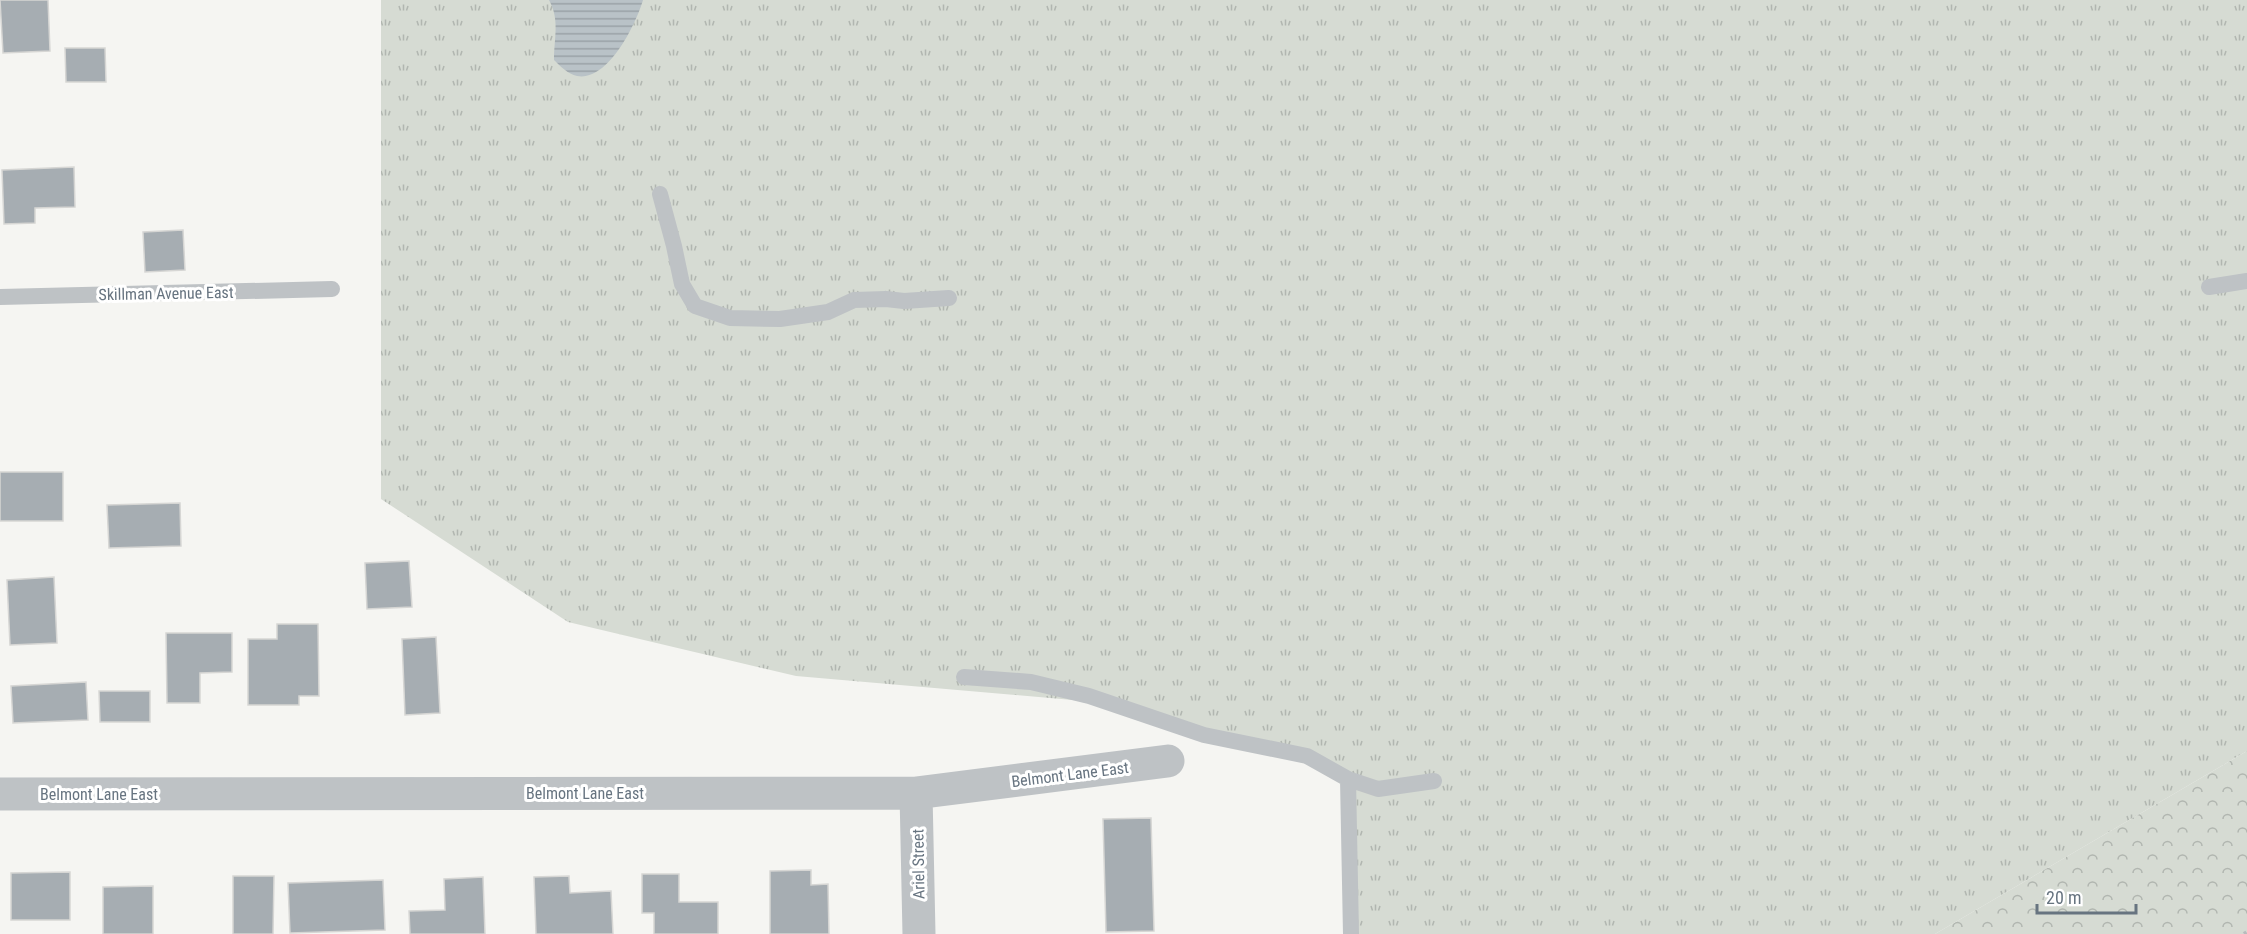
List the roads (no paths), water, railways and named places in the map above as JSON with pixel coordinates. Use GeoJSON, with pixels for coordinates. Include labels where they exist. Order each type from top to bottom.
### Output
{"type":"FeatureCollection","features":[{"type":"Feature","properties":{"kind":"street","name":"Belmont Lane East"},"geometry":{"type":"LineString","coordinates":[[0,794],[916,794],[1168,761]]}},
{"type":"Feature","properties":{"kind":"street","name":"Ariel Street"},"geometry":{"type":"LineString","coordinates":[[916,794],[919,934]]}},
{"type":"Feature","properties":{"kind":"lane"},"geometry":{"type":"LineString","coordinates":[[660,194],[682,284],[695,306],[730,318],[780,320],[828,312],[854,300],[904,301],[949,298]]}},
{"type":"Feature","properties":{"kind":"lane"},"geometry":{"type":"LineString","coordinates":[[2209,287],[2247,280]]}},
{"type":"Feature","properties":{"kind":"lane","name":"Skillman Avenue East"},"geometry":{"type":"LineString","coordinates":[[0,297],[332,289]]}},
{"type":"Feature","properties":{"kind":"lane"},"geometry":{"type":"LineString","coordinates":[[964,677],[1031,682],[1089,696],[1204,735],[1307,756],[1348,779],[1378,789],[1434,781]]}},
{"type":"Feature","properties":{"kind":"lane"},"geometry":{"type":"LineString","coordinates":[[1348,779],[1351,934]]}}]}
